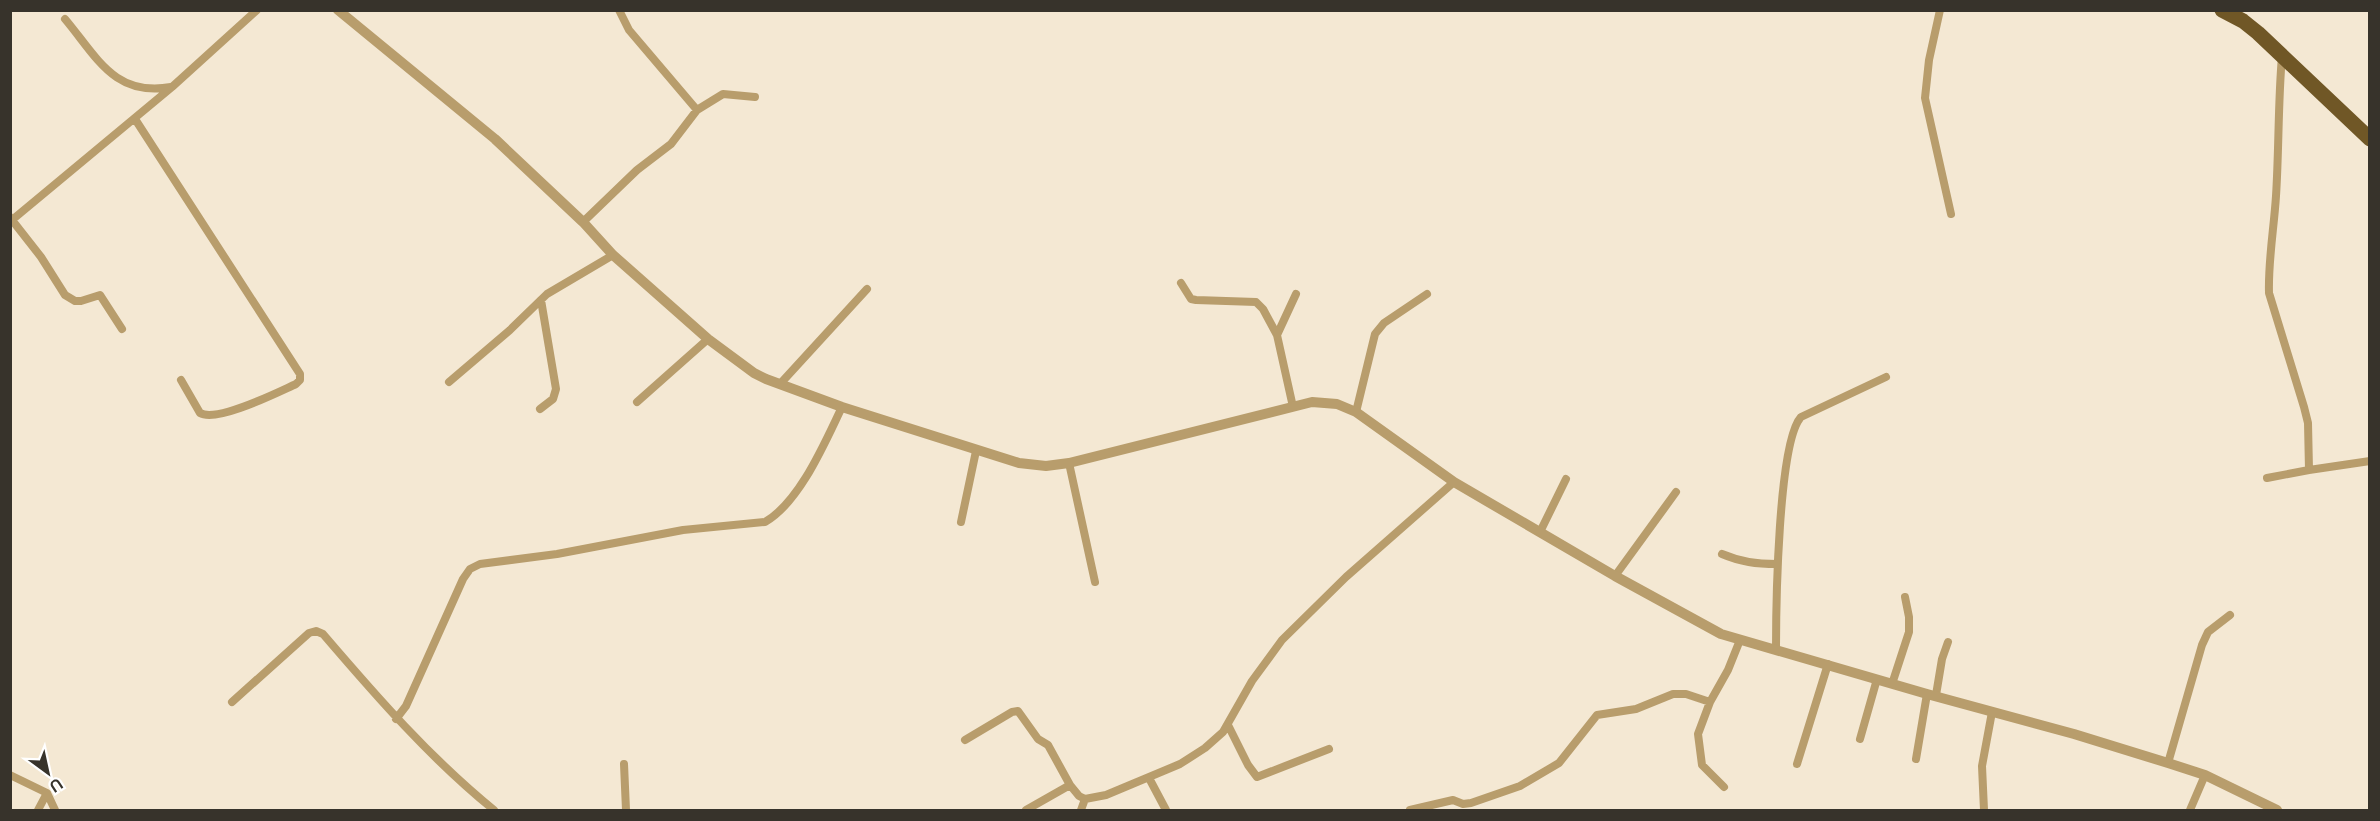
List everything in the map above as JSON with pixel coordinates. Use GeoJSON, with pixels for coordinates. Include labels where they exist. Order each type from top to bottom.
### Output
{"type":"FeatureCollection","features":[{"type":"Feature","properties":{"kind":"highway"},"geometry":{"type":"LineString","coordinates":[[2222,10],[2242,21],[2370,139]]}},
{"type":"Feature","properties":{"kind":"street"},"geometry":{"type":"LineString","coordinates":[[122,329],[100,295],[75,301],[65,295],[41,257],[11,219],[135,119],[258,10]]}},
{"type":"Feature","properties":{"kind":"street"},"geometry":{"type":"LineString","coordinates":[[338,10],[495,139],[583,222],[613,255],[708,339],[754,373],[780,384],[976,451],[1035,465],[1069,463],[1293,407],[1325,402],[1337,404],[1356,412],[1455,482],[1615,576],[1721,634],[2168,763],[2205,775],[2277,810]]}},
{"type":"Feature","properties":{"kind":"street"},"geometry":{"type":"LineString","coordinates":[[619,10],[629,30],[697,110]]}},
{"type":"Feature","properties":{"kind":"street"},"geometry":{"type":"LineString","coordinates":[[1940,10],[1929,60],[1925,98],[1951,214]]}},
{"type":"Feature","properties":{"kind":"street"},"geometry":{"type":"LineString","coordinates":[[65,19],[101,64],[122,81],[152,90],[172,87]]}},
{"type":"Feature","properties":{"kind":"street"},"geometry":{"type":"LineString","coordinates":[[2282,56],[2276,194],[2268,276],[2269,293],[2308,423],[2309,470]]}},
{"type":"Feature","properties":{"kind":"street"},"geometry":{"type":"LineString","coordinates":[[583,222],[637,170],[671,144],[697,110],[723,94],[755,97]]}},
{"type":"Feature","properties":{"kind":"street"},"geometry":{"type":"LineString","coordinates":[[135,119],[300,374],[300,380],[296,384],[246,406],[210,416],[200,413],[181,380]]}},
{"type":"Feature","properties":{"kind":"street"},"geometry":{"type":"LineString","coordinates":[[449,382],[553,289],[613,255]]}},
{"type":"Feature","properties":{"kind":"street"},"geometry":{"type":"LineString","coordinates":[[1181,283],[1191,298],[1196,300],[1256,302],[1263,309],[1276,335],[1293,407]]}},
{"type":"Feature","properties":{"kind":"street"},"geometry":{"type":"LineString","coordinates":[[780,384],[867,289]]}},
{"type":"Feature","properties":{"kind":"street"},"geometry":{"type":"LineString","coordinates":[[1276,335],[1296,294]]}},
{"type":"Feature","properties":{"kind":"street"},"geometry":{"type":"LineString","coordinates":[[1356,412],[1375,334],[1384,323],[1427,294]]}},
{"type":"Feature","properties":{"kind":"street"},"geometry":{"type":"LineString","coordinates":[[540,409],[553,399],[556,389],[541,300]]}},
{"type":"Feature","properties":{"kind":"street"},"geometry":{"type":"LineString","coordinates":[[637,402],[708,339]]}},
{"type":"Feature","properties":{"kind":"street"},"geometry":{"type":"LineString","coordinates":[[1776,649],[1777,564],[1790,446],[1797,422],[1801,417],[1886,377]]}},
{"type":"Feature","properties":{"kind":"street"},"geometry":{"type":"LineString","coordinates":[[396,719],[406,706],[470,569],[480,564],[557,554],[683,530],[765,522],[777,516],[787,504],[814,462],[842,407]]}},
{"type":"Feature","properties":{"kind":"street"},"geometry":{"type":"LineString","coordinates":[[961,522],[976,451]]}},
{"type":"Feature","properties":{"kind":"street"},"geometry":{"type":"LineString","coordinates":[[2267,478],[2370,461]]}},
{"type":"Feature","properties":{"kind":"street"},"geometry":{"type":"LineString","coordinates":[[1069,463],[1095,582]]}},
{"type":"Feature","properties":{"kind":"street"},"geometry":{"type":"LineString","coordinates":[[1540,532],[1566,479]]}},
{"type":"Feature","properties":{"kind":"street"},"geometry":{"type":"LineString","coordinates":[[965,740],[1012,712],[1018,711],[1038,739],[1048,745],[1070,785],[1079,796],[1085,799],[1106,795],[1180,764],[1205,748],[1228,725],[1251,681],[1282,640],[1346,577],[1455,482]]}},
{"type":"Feature","properties":{"kind":"street"},"geometry":{"type":"LineString","coordinates":[[1615,576],[1676,492]]}},
{"type":"Feature","properties":{"kind":"street"},"geometry":{"type":"LineString","coordinates":[[1722,554],[1752,564],[1777,564]]}},
{"type":"Feature","properties":{"kind":"street"},"geometry":{"type":"LineString","coordinates":[[1892,684],[1909,632],[1905,597]]}},
{"type":"Feature","properties":{"kind":"street"},"geometry":{"type":"LineString","coordinates":[[2168,763],[2202,645],[2208,632],[2230,615]]}},
{"type":"Feature","properties":{"kind":"street"},"geometry":{"type":"LineString","coordinates":[[232,702],[309,633],[316,631],[323,634],[396,719],[461,783],[494,810]]}},
{"type":"Feature","properties":{"kind":"street"},"geometry":{"type":"LineString","coordinates":[[1724,787],[1702,765],[1698,734],[1710,702],[1728,670],[1740,640]]}},
{"type":"Feature","properties":{"kind":"street"},"geometry":{"type":"LineString","coordinates":[[1916,759],[1931,695],[1948,642]]}},
{"type":"Feature","properties":{"kind":"street"},"geometry":{"type":"LineString","coordinates":[[1797,764],[1828,664]]}},
{"type":"Feature","properties":{"kind":"street"},"geometry":{"type":"LineString","coordinates":[[1860,739],[1877,679]]}},
{"type":"Feature","properties":{"kind":"street"},"geometry":{"type":"LineString","coordinates":[[1410,810],[1453,800],[1463,804],[1471,803],[1534,779],[1559,763],[1593,719],[1601,713],[1636,709],[1673,694],[1686,694],[1710,702]]}},
{"type":"Feature","properties":{"kind":"street"},"geometry":{"type":"LineString","coordinates":[[1984,810],[1982,766],[1992,712]]}},
{"type":"Feature","properties":{"kind":"street"},"geometry":{"type":"LineString","coordinates":[[1228,725],[1248,765],[1257,777],[1329,749]]}},
{"type":"Feature","properties":{"kind":"street"},"geometry":{"type":"LineString","coordinates":[[624,764],[626,810]]}},
{"type":"Feature","properties":{"kind":"street"},"geometry":{"type":"LineString","coordinates":[[10,775],[47,793],[55,810]]}},
{"type":"Feature","properties":{"kind":"street"},"geometry":{"type":"LineString","coordinates":[[2190,810],[2205,775]]}},
{"type":"Feature","properties":{"kind":"street"},"geometry":{"type":"LineString","coordinates":[[1149,778],[1166,810]]}},
{"type":"Feature","properties":{"kind":"street"},"geometry":{"type":"LineString","coordinates":[[1026,810],[1070,785]]}},
{"type":"Feature","properties":{"kind":"street"},"geometry":{"type":"LineString","coordinates":[[38,810],[47,793]]}},
{"type":"Feature","properties":{"kind":"street"},"geometry":{"type":"LineString","coordinates":[[1081,810],[1085,799]]}}]}
